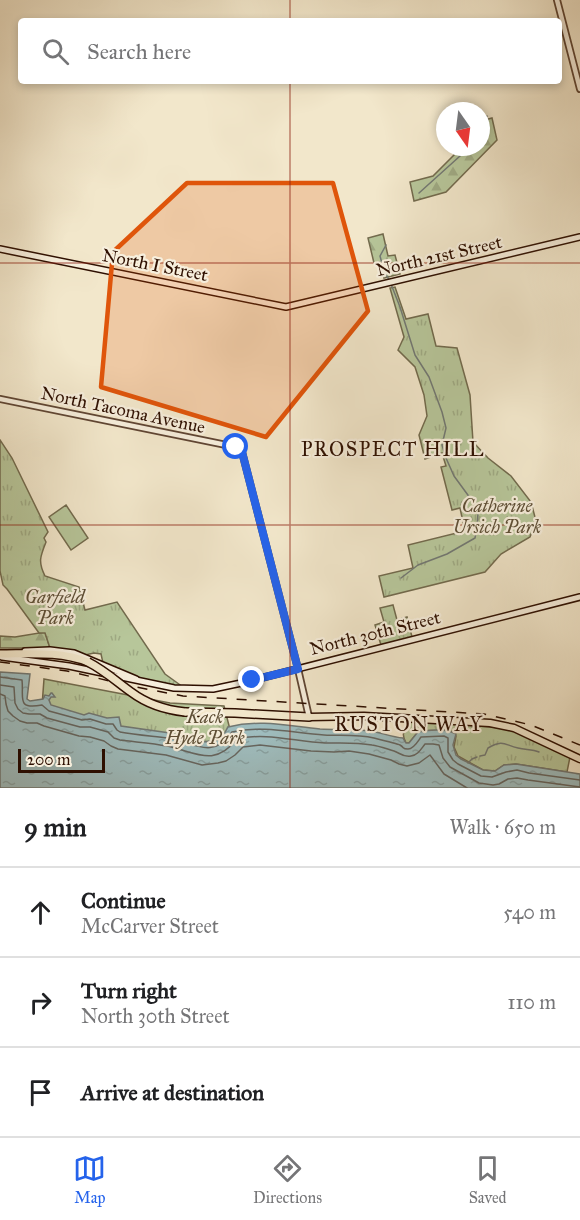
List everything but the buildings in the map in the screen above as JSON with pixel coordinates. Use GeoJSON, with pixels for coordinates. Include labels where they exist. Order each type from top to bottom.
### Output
{"type":"FeatureCollection","features":[{"type":"Feature","properties":{"kind":"highway"},"geometry":{"type":"LineString","coordinates":[[0,653],[62,655],[87,660],[135,695],[166,709],[185,712],[235,712],[309,717]]}},
{"type":"Feature","properties":{"kind":"main road","name":"North 21st Street"},"geometry":{"type":"LineString","coordinates":[[304,303],[580,237]]}},
{"type":"Feature","properties":{"kind":"main road","name":"North I Street"},"geometry":{"type":"LineString","coordinates":[[0,249],[280,306],[289,307],[304,303]]}},
{"type":"Feature","properties":{"kind":"main road","name":"North 30th Street"},"geometry":{"type":"LineString","coordinates":[[0,653],[174,688],[213,689],[580,597]]}},
{"type":"Feature","properties":{"kind":"main road"},"geometry":{"type":"LineString","coordinates":[[0,653],[57,650],[74,653],[87,660],[94,656],[97,658],[97,667],[94,669],[69,666]]}},
{"type":"Feature","properties":{"kind":"main road"},"geometry":{"type":"LineString","coordinates":[[97,662],[143,682]]}},
{"type":"Feature","properties":{"kind":"main road"},"geometry":{"type":"LineString","coordinates":[[309,717],[364,716],[496,724],[530,735],[580,759]]}},
{"type":"Feature","properties":{"kind":"street"},"geometry":{"type":"LineString","coordinates":[[557,0],[562,18]]}},
{"type":"Feature","properties":{"kind":"street"},"geometry":{"type":"LineString","coordinates":[[562,19],[580,89]]}},
{"type":"Feature","properties":{"kind":"street","name":"North Tacoma Avenue"},"geometry":{"type":"LineString","coordinates":[[0,399],[241,448],[298,669]]}},
{"type":"Feature","properties":{"kind":"street"},"geometry":{"type":"LineString","coordinates":[[298,669],[309,717]]}},
{"type":"Feature","properties":{"kind":"highlighted area"},"geometry":{"type":"Polygon","coordinates":[[[187,183],[333,183],[368,311],[266,437],[101,387],[113,252],[187,183]]]}},
{"type":"Feature","properties":{"kind":"green space"},"geometry":{"type":"Polygon","coordinates":[[[492,118],[497,140],[490,147],[490,119],[492,118]]]}},
{"type":"Feature","properties":{"kind":"green space"},"geometry":{"type":"Polygon","coordinates":[[[453,156],[481,156],[446,192],[414,201],[410,182],[433,176],[453,156]]]}},
{"type":"Feature","properties":{"kind":"green space"},"geometry":{"type":"Polygon","coordinates":[[[383,234],[388,256],[395,255],[400,274],[384,278],[379,262],[374,263],[368,238],[383,234]]]}},
{"type":"Feature","properties":{"kind":"green space","name":"Catherine Ursich Park"},"geometry":{"type":"Polygon","coordinates":[[[395,287],[406,319],[428,314],[436,346],[457,348],[470,395],[473,442],[488,458],[511,476],[531,502],[536,521],[530,537],[501,554],[485,572],[384,597],[379,576],[413,568],[408,545],[465,531],[460,508],[452,510],[441,467],[446,466],[442,453],[425,459],[419,435],[427,416],[424,395],[415,367],[398,350],[404,337],[390,288],[395,287]]]}},
{"type":"Feature","properties":{"kind":"green space","name":"Garfield Park"},"geometry":{"type":"Polygon","coordinates":[[[0,440],[12,458],[48,532],[44,538],[46,542],[41,559],[41,567],[45,576],[79,587],[85,610],[117,602],[165,674],[183,687],[143,681],[103,663],[101,654],[85,655],[50,648],[45,633],[39,633],[3,585],[0,571],[0,440]]]}},
{"type":"Feature","properties":{"kind":"green space"},"geometry":{"type":"Polygon","coordinates":[[[66,505],[88,538],[71,550],[49,517],[66,505]]]}},
{"type":"Feature","properties":{"kind":"green space"},"geometry":{"type":"Polygon","coordinates":[[[393,605],[397,620],[407,617],[412,637],[381,645],[375,625],[384,622],[380,608],[393,605]]]}},
{"type":"Feature","properties":{"kind":"green space"},"geometry":{"type":"Polygon","coordinates":[[[45,632],[50,648],[0,648],[0,636],[15,637],[45,632]]]}},
{"type":"Feature","properties":{"kind":"green space","name":"Kack Hyde Park"},"geometry":{"type":"Polygon","coordinates":[[[44,679],[170,703],[224,706],[237,757],[42,706],[44,679]]]}},
{"type":"Feature","properties":{"kind":"green space"},"geometry":{"type":"Polygon","coordinates":[[[407,720],[514,731],[570,757],[567,772],[516,764],[504,765],[495,771],[483,770],[458,756],[454,747],[456,736],[454,732],[420,731],[409,743],[406,743],[403,734],[407,720]]]}},
{"type":"Feature","properties":{"kind":"water"},"geometry":{"type":"Polygon","coordinates":[[[0,672],[30,674],[27,699],[30,701],[43,699],[45,695],[49,696],[52,693],[55,697],[49,700],[51,705],[84,715],[89,713],[107,718],[119,717],[121,726],[170,733],[202,742],[218,740],[228,727],[252,724],[371,731],[403,738],[406,743],[409,743],[420,731],[448,731],[456,734],[453,745],[456,755],[483,770],[495,771],[504,765],[516,764],[580,774],[580,788],[0,788],[0,672]]]}},
{"type":"Feature","properties":{"kind":"waterway"},"geometry":{"type":"LineString","coordinates":[[419,193],[460,156]]}},
{"type":"Feature","properties":{"kind":"waterway"},"geometry":{"type":"LineString","coordinates":[[386,245],[380,256],[389,280]]}},
{"type":"Feature","properties":{"kind":"waterway"},"geometry":{"type":"LineString","coordinates":[[391,284],[415,355],[429,377],[442,412],[446,428],[442,445],[446,458],[454,476],[478,513],[475,538],[447,554],[418,565],[401,578]]}},
{"type":"Feature","properties":{"kind":"waterway"},"geometry":{"type":"LineString","coordinates":[[480,756],[485,755],[488,748],[501,743],[539,752]]}},
{"type":"Feature","properties":{"kind":"waterway"},"geometry":{"type":"LineString","coordinates":[[468,763],[477,757]]}},
{"type":"Feature","properties":{"kind":"railway"},"geometry":{"type":"LineString","coordinates":[[0,662],[67,671],[183,696],[484,714],[531,725],[580,745]]}},
{"type":"Feature","properties":{"kind":"district","name":"PROSPECT HILL"},"geometry":{"type":"Point","coordinates":[393,449]}},
{"type":"Feature","properties":{"kind":"district","name":"RUSTON WAY"},"geometry":{"type":"Point","coordinates":[409,724]}},
{"type":"Feature","properties":{"kind":"route"},"geometry":{"type":"LineString","coordinates":[[236,447],[241,448],[298,669],[252,680]]}}]}
